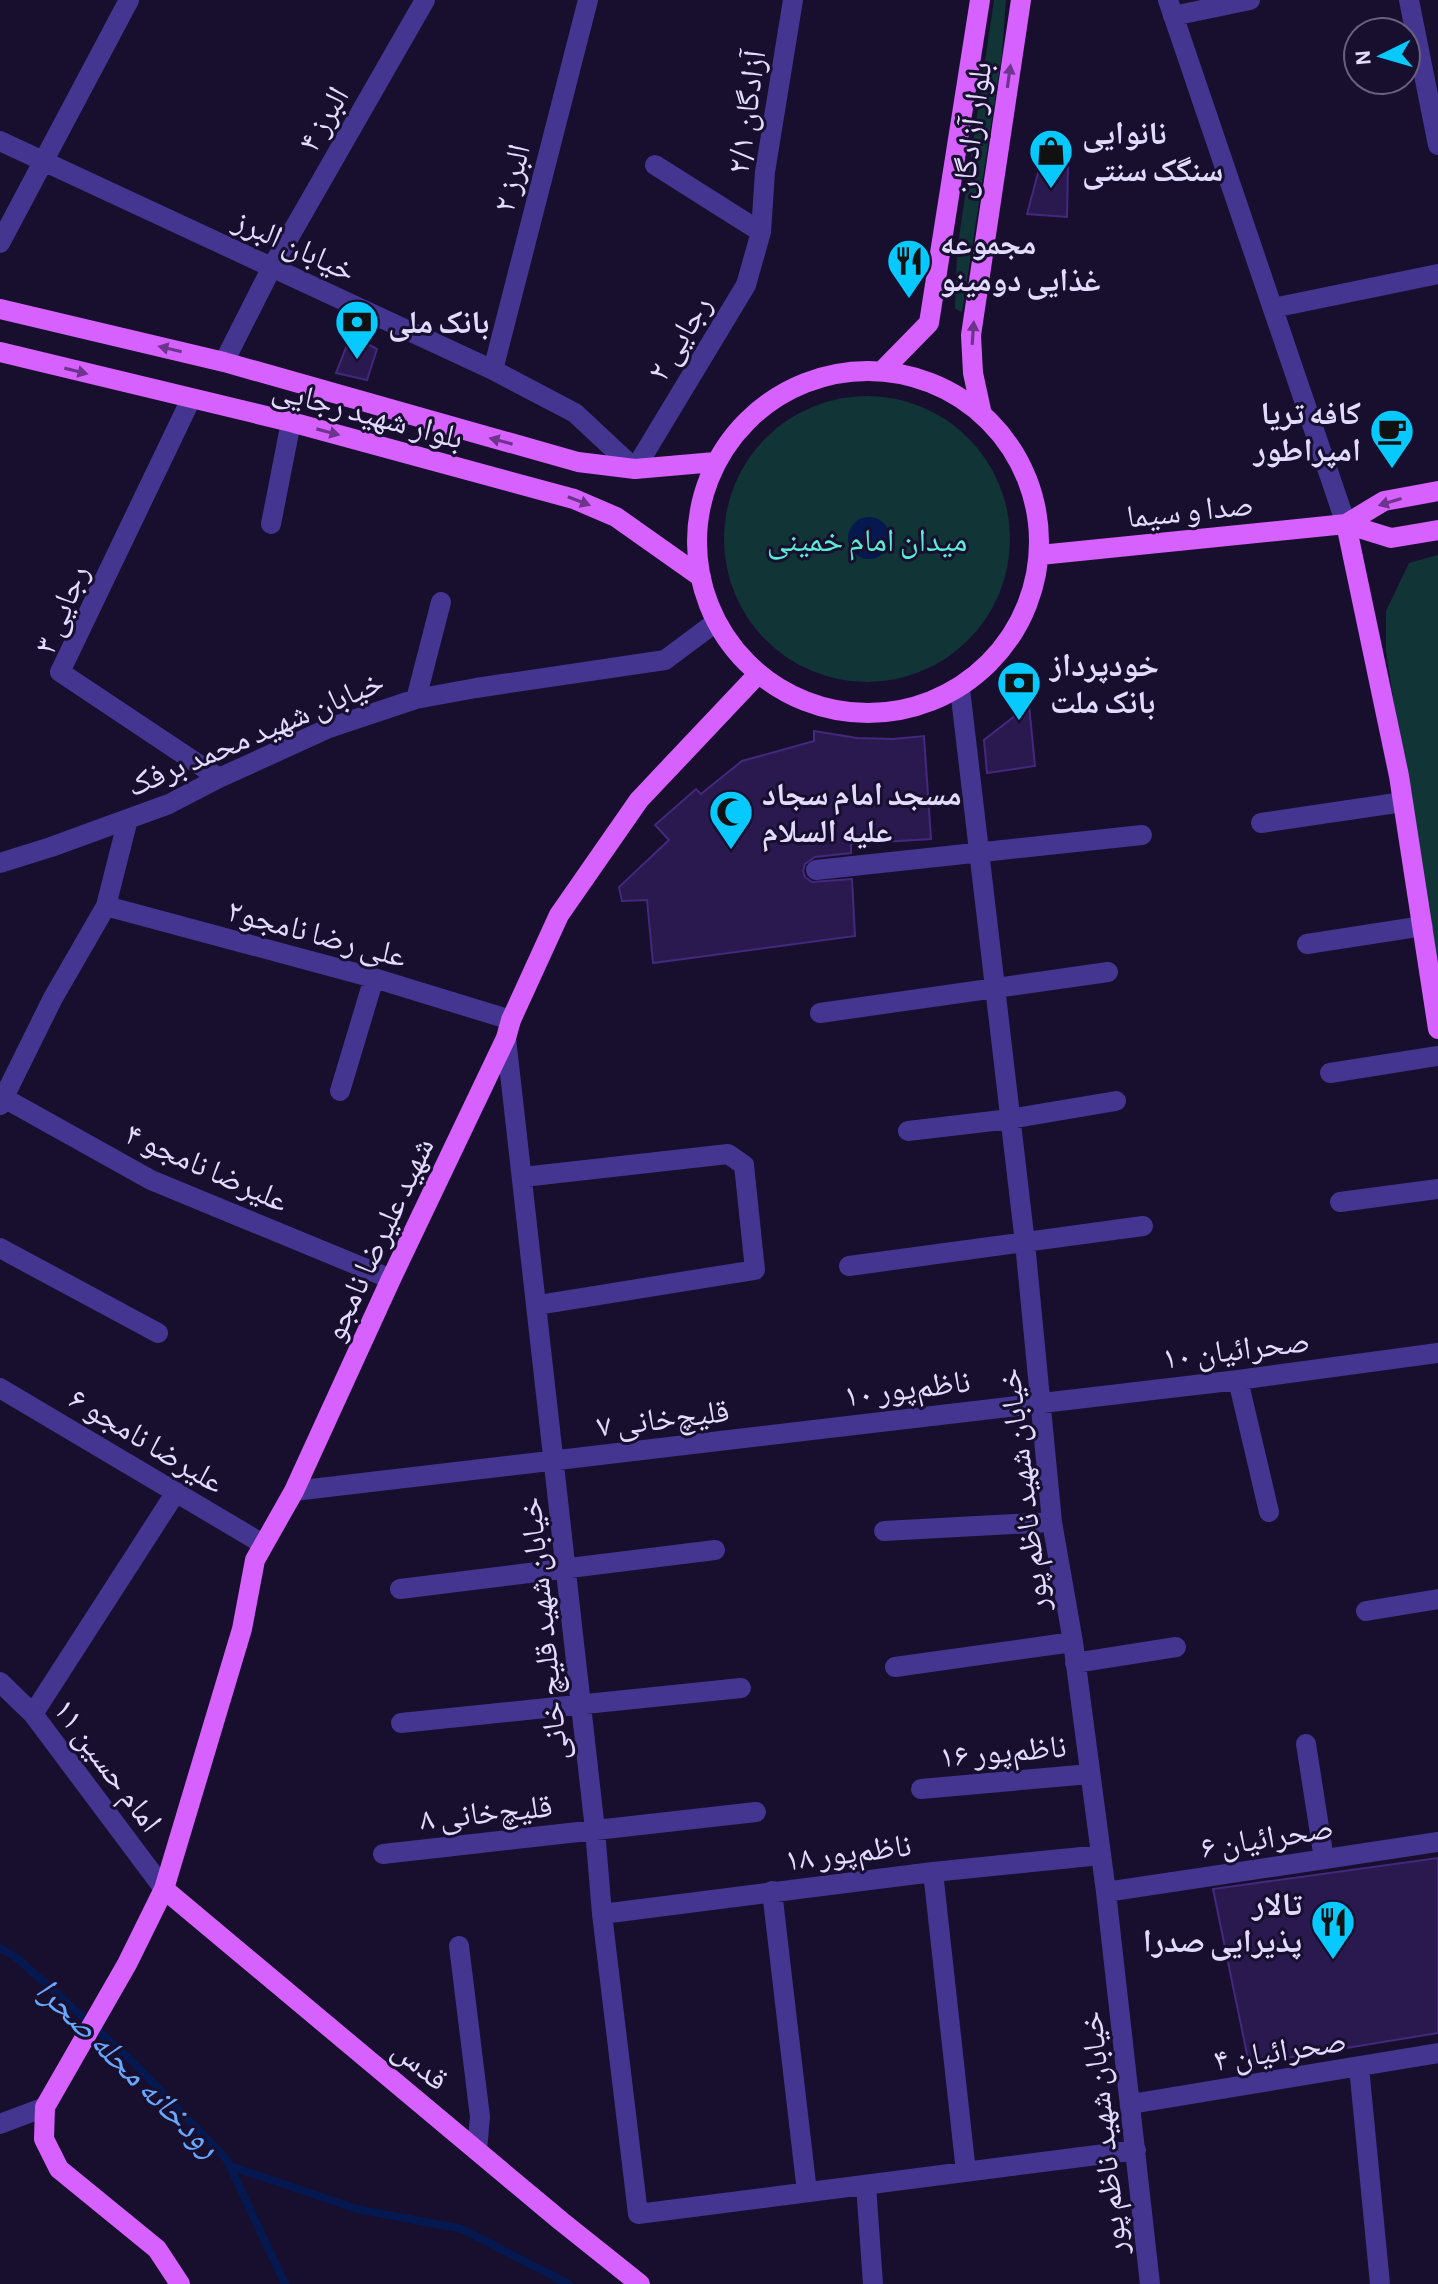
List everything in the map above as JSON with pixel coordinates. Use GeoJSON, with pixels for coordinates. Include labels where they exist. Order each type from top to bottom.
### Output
{"type":"FeatureCollection","features":[{"type":"Feature","properties":{"kind":"main road","name":"بلوار آزادگان"},"geometry":{"type":"LineString","coordinates":[[884,369],[929,323],[980,0]]}},
{"type":"Feature","properties":{"kind":"main road","name":"بلوار آزادگان"},"geometry":{"type":"LineString","coordinates":[[981,410],[973,373],[971,335],[1021,0]]}},
{"type":"Feature","properties":{"kind":"main road","name":"بلوار شهید رجایی"},"geometry":{"type":"LineString","coordinates":[[0,309],[224,362],[578,462],[635,469],[715,462]]}},
{"type":"Feature","properties":{"kind":"main road","name":"بلوار شهید رجایی"},"geometry":{"type":"LineString","coordinates":[[0,352],[291,422],[574,499],[616,517],[701,577]]}},
{"type":"Feature","properties":{"kind":"main road"},"geometry":{"type":"LineString","coordinates":[[884,369],[935,382],[981,410],[1016,451],[1036,501],[1040,555],[1028,607],[1000,653],[960,689],[910,709],[856,714],[804,702],[758,674],[734,650],[716,622],[701,577],[696,542],[701,501],[715,462],[745,421],[785,390],[832,372],[884,369]]}},
{"type":"Feature","properties":{"kind":"main road"},"geometry":{"type":"LineString","coordinates":[[1346,524],[1384,501],[1438,491]]}},
{"type":"Feature","properties":{"kind":"main road"},"geometry":{"type":"LineString","coordinates":[[1346,524],[1391,538],[1438,530]]}},
{"type":"Feature","properties":{"kind":"main road"},"geometry":{"type":"LineString","coordinates":[[1346,524],[1403,802],[1438,1029]]}},
{"type":"Feature","properties":{"kind":"main road","name":"صدا و سیما"},"geometry":{"type":"LineString","coordinates":[[1040,555],[1346,524]]}},
{"type":"Feature","properties":{"kind":"main road","name":"شهید علیرضا نامجو"},"geometry":{"type":"LineString","coordinates":[[45,2107],[127,1964],[164,1889],[242,1629],[255,1560],[294,1491],[559,915],[639,800],[758,674]]}},
{"type":"Feature","properties":{"kind":"main road","name":"قدس"},"geometry":{"type":"LineString","coordinates":[[164,1889],[640,2284]]}},
{"type":"Feature","properties":{"kind":"main road"},"geometry":{"type":"LineString","coordinates":[[45,2107],[44,2139],[59,2169],[157,2249],[180,2284]]}},
{"type":"Feature","properties":{"kind":"main road"},"geometry":{"type":"LineString","coordinates":[[157,2249],[167,2284]]}},
{"type":"Feature","properties":{"kind":"street"},"geometry":{"type":"LineString","coordinates":[[0,243],[129,0]]}},
{"type":"Feature","properties":{"kind":"street","name":"البرز ۴"},"geometry":{"type":"LineString","coordinates":[[224,362],[272,267],[425,0]]}},
{"type":"Feature","properties":{"kind":"street","name":"البرز ۲"},"geometry":{"type":"LineString","coordinates":[[493,370],[588,0]]}},
{"type":"Feature","properties":{"kind":"street","name":"آزادگان ۲/۱"},"geometry":{"type":"LineString","coordinates":[[761,232],[765,172],[793,0]]}},
{"type":"Feature","properties":{"kind":"street"},"geometry":{"type":"LineString","coordinates":[[1250,0],[1171,8],[1346,524]]}},
{"type":"Feature","properties":{"kind":"street"},"geometry":{"type":"LineString","coordinates":[[1409,0],[1438,145]]}},
{"type":"Feature","properties":{"kind":"street","name":"خیابان البرز"},"geometry":{"type":"LineString","coordinates":[[0,141],[493,370],[575,413],[635,469]]}},
{"type":"Feature","properties":{"kind":"street"},"geometry":{"type":"LineString","coordinates":[[655,165],[761,232]]}},
{"type":"Feature","properties":{"kind":"street","name":"رجایی ۲"},"geometry":{"type":"LineString","coordinates":[[635,469],[746,285],[761,232]]}},
{"type":"Feature","properties":{"kind":"street"},"geometry":{"type":"LineString","coordinates":[[1273,308],[1438,274]]}},
{"type":"Feature","properties":{"kind":"street","name":"رجایی ۳"},"geometry":{"type":"LineString","coordinates":[[191,399],[60,672],[219,778]]}},
{"type":"Feature","properties":{"kind":"street"},"geometry":{"type":"LineString","coordinates":[[271,524],[291,422]]}},
{"type":"Feature","properties":{"kind":"street"},"geometry":{"type":"LineString","coordinates":[[416,699],[441,602]]}},
{"type":"Feature","properties":{"kind":"street","name":"خیابان شهید محمد برفک"},"geometry":{"type":"LineString","coordinates":[[0,863],[169,804],[329,728],[416,699],[665,660],[716,622]]}},
{"type":"Feature","properties":{"kind":"street","name":"خیابان شهید ناظم پور"},"geometry":{"type":"LineString","coordinates":[[960,689],[1025,1243],[1052,1522],[1074,1653],[1106,1892],[1150,2284]]}},
{"type":"Feature","properties":{"kind":"street"},"geometry":{"type":"LineString","coordinates":[[1261,823],[1403,802]]}},
{"type":"Feature","properties":{"kind":"street"},"geometry":{"type":"LineString","coordinates":[[2,1102],[53,998],[106,906],[128,819]]}},
{"type":"Feature","properties":{"kind":"street"},"geometry":{"type":"LineString","coordinates":[[816,870],[1142,835]]}},
{"type":"Feature","properties":{"kind":"street","name":"علی رضا نامجو۲"},"geometry":{"type":"LineString","coordinates":[[106,906],[374,978],[509,1029]]}},
{"type":"Feature","properties":{"kind":"street"},"geometry":{"type":"LineString","coordinates":[[1307,944],[1423,926]]}},
{"type":"Feature","properties":{"kind":"street"},"geometry":{"type":"LineString","coordinates":[[820,1013],[1108,972]]}},
{"type":"Feature","properties":{"kind":"street"},"geometry":{"type":"LineString","coordinates":[[340,1091],[374,978]]}},
{"type":"Feature","properties":{"kind":"street","name":"خیابان شهید قلیچ خانی"},"geometry":{"type":"LineString","coordinates":[[509,1029],[602,1914],[638,2214],[807,2192]]}},
{"type":"Feature","properties":{"kind":"street"},"geometry":{"type":"LineString","coordinates":[[1330,1073],[1438,1056]]}},
{"type":"Feature","properties":{"kind":"street"},"geometry":{"type":"LineString","coordinates":[[908,1131],[1010,1119],[1116,1101]]}},
{"type":"Feature","properties":{"kind":"street","name":"علیرضا نامجو ۴"},"geometry":{"type":"LineString","coordinates":[[2,1102],[151,1180],[391,1279]]}},
{"type":"Feature","properties":{"kind":"street"},"geometry":{"type":"LineString","coordinates":[[523,1177],[728,1154],[744,1165],[755,1270],[538,1305]]}},
{"type":"Feature","properties":{"kind":"street"},"geometry":{"type":"LineString","coordinates":[[1340,1202],[1438,1189]]}},
{"type":"Feature","properties":{"kind":"street"},"geometry":{"type":"LineString","coordinates":[[849,1266],[1143,1226]]}},
{"type":"Feature","properties":{"kind":"street"},"geometry":{"type":"LineString","coordinates":[[0,1248],[158,1333]]}},
{"type":"Feature","properties":{"kind":"street","name":"صحرائیان ۱۰"},"geometry":{"type":"LineString","coordinates":[[1041,1402],[1438,1353]]}},
{"type":"Feature","properties":{"kind":"street"},"geometry":{"type":"LineString","coordinates":[[1238,1380],[1269,1512]]}},
{"type":"Feature","properties":{"kind":"street","name":"علیرضا نامجو ۶"},"geometry":{"type":"LineString","coordinates":[[0,1388],[263,1544]]}},
{"type":"Feature","properties":{"kind":"street","name":"ناظم‌پور ۱۰"},"geometry":{"type":"LineString","coordinates":[[779,1434],[1041,1402]]}},
{"type":"Feature","properties":{"kind":"street","name":"قلیچ‌خانی ۷"},"geometry":{"type":"LineString","coordinates":[[294,1491],[779,1434]]}},
{"type":"Feature","properties":{"kind":"street"},"geometry":{"type":"LineString","coordinates":[[33,1714],[176,1492]]}},
{"type":"Feature","properties":{"kind":"street"},"geometry":{"type":"LineString","coordinates":[[884,1531],[1052,1522]]}},
{"type":"Feature","properties":{"kind":"street"},"geometry":{"type":"LineString","coordinates":[[400,1589],[715,1550]]}},
{"type":"Feature","properties":{"kind":"street"},"geometry":{"type":"LineString","coordinates":[[1366,1611],[1438,1599]]}},
{"type":"Feature","properties":{"kind":"street"},"geometry":{"type":"LineString","coordinates":[[895,1667],[1176,1647]]}},
{"type":"Feature","properties":{"kind":"street","name":"امام حسین ۱۱"},"geometry":{"type":"LineString","coordinates":[[0,1682],[33,1714],[164,1889]]}},
{"type":"Feature","properties":{"kind":"street"},"geometry":{"type":"LineString","coordinates":[[401,1723],[741,1688]]}},
{"type":"Feature","properties":{"kind":"street"},"geometry":{"type":"LineString","coordinates":[[1306,1744],[1324,1859]]}},
{"type":"Feature","properties":{"kind":"street","name":"ناظم‌پور ۱۶"},"geometry":{"type":"LineString","coordinates":[[921,1789],[1090,1774]]}},
{"type":"Feature","properties":{"kind":"street","name":"قلیچ‌خانی ۸"},"geometry":{"type":"LineString","coordinates":[[383,1854],[756,1812]]}},
{"type":"Feature","properties":{"kind":"street","name":"صحرائیان ۶"},"geometry":{"type":"LineString","coordinates":[[1106,1892],[1438,1842]]}},
{"type":"Feature","properties":{"kind":"street","name":"ناظم‌پور ۱۸"},"geometry":{"type":"LineString","coordinates":[[602,1914],[772,1891],[1101,1855]]}},
{"type":"Feature","properties":{"kind":"street"},"geometry":{"type":"LineString","coordinates":[[933,1872],[966,2172]]}},
{"type":"Feature","properties":{"kind":"street"},"geometry":{"type":"LineString","coordinates":[[772,1891],[807,2192],[1136,2150]]}},
{"type":"Feature","properties":{"kind":"street"},"geometry":{"type":"LineString","coordinates":[[459,1946],[480,2117],[477,2150]]}},
{"type":"Feature","properties":{"kind":"street","name":"صحرائیان ۴"},"geometry":{"type":"LineString","coordinates":[[1131,2104],[1438,2053]]}},
{"type":"Feature","properties":{"kind":"street"},"geometry":{"type":"LineString","coordinates":[[1359,2067],[1380,2284]]}},
{"type":"Feature","properties":{"kind":"street"},"geometry":{"type":"LineString","coordinates":[[0,2124],[45,2107]]}},
{"type":"Feature","properties":{"kind":"street"},"geometry":{"type":"LineString","coordinates":[[866,2185],[873,2284]]}},
{"type":"Feature","properties":{"kind":"green space"},"geometry":{"type":"Polygon","coordinates":[[[994,0],[1006,0],[1002,54],[962,312],[955,309],[957,251],[994,0]]]}},
{"type":"Feature","properties":{"kind":"green space","name":"میدان امام خمینی"},"geometry":{"type":"Polygon","coordinates":[[[853,396],[881,396],[935,412],[958,428],[978,448],[1000,484],[1008,511],[1008,567],[994,607],[978,630],[958,650],[935,666],[909,676],[881,682],[853,682],[799,666],[776,650],[756,630],[740,607],[730,581],[724,553],[724,525],[740,471],[756,448],[776,428],[799,412],[825,402],[853,396]]]}},
{"type":"Feature","properties":{"kind":"green space"},"geometry":{"type":"Polygon","coordinates":[[[1438,555],[1438,986],[1386,652],[1386,611],[1409,563],[1438,555]]]}},
{"type":"Feature","properties":{"kind":"shaded area"},"geometry":{"type":"Polygon","coordinates":[[[869,517],[884,523],[890,538],[884,553],[869,559],[854,553],[848,538],[854,523],[869,517]]]}},
{"type":"Feature","properties":{"kind":"building","name":"نانوایی سنگک سنتی"},"geometry":{"type":"Polygon","coordinates":[[[1041,162],[1068,167],[1067,217],[1027,214],[1041,162]]]}},
{"type":"Feature","properties":{"kind":"building","name":"بانک ملی"},"geometry":{"type":"Polygon","coordinates":[[[351,335],[377,349],[367,380],[336,373],[351,335]]]}},
{"type":"Feature","properties":{"kind":"building","name":"خودپرداز بانک ملت"},"geometry":{"type":"Polygon","coordinates":[[[1029,705],[1035,766],[987,773],[984,740],[1029,705]]]}},
{"type":"Feature","properties":{"kind":"building","name":"مسجد امام سجاد علیه السلام"},"geometry":{"type":"Polygon","coordinates":[[[814,731],[857,738],[924,736],[931,839],[851,844],[851,853],[815,857],[805,864],[805,877],[812,882],[852,879],[855,936],[653,963],[647,900],[622,901],[619,887],[669,840],[655,825],[696,789],[701,794],[742,761],[814,741],[814,731]]]}},
{"type":"Feature","properties":{"kind":"building","name":"تالار پذیرایی صدرا"},"geometry":{"type":"Polygon","coordinates":[[[1438,1858],[1438,2033],[1249,2064],[1213,1889],[1438,1858]]]}},
{"type":"Feature","properties":{"kind":"waterway","name":"رودخانه محله صحرا"},"geometry":{"type":"LineString","coordinates":[[0,1948],[17,1958],[133,2062],[227,2160],[285,2284]]}},
{"type":"Feature","properties":{"kind":"waterway"},"geometry":{"type":"LineString","coordinates":[[230,2166],[357,2209],[462,2229],[569,2284]]}},
{"type":"Feature","properties":{"kind":"place","name":"نانوایی سنگک سنتی"},"geometry":{"type":"Point","coordinates":[1051,190]}},
{"type":"Feature","properties":{"kind":"place","name":"مجموعه غذایى دومینو"},"geometry":{"type":"Point","coordinates":[909,300]}},
{"type":"Feature","properties":{"kind":"place","name":"بانک ملی"},"geometry":{"type":"Point","coordinates":[357,361]}},
{"type":"Feature","properties":{"kind":"place","name":"کافه تریا امپراطور"},"geometry":{"type":"Point","coordinates":[1392,470]}},
{"type":"Feature","properties":{"kind":"place","name":"خودپرداز بانک ملت"},"geometry":{"type":"Point","coordinates":[1019,722]}},
{"type":"Feature","properties":{"kind":"place","name":"مسجد امام سجاد علیه السلام"},"geometry":{"type":"Point","coordinates":[731,851]}},
{"type":"Feature","properties":{"kind":"place","name":"تالار پذیرایی صدرا"},"geometry":{"type":"Point","coordinates":[1333,1961]}}]}
